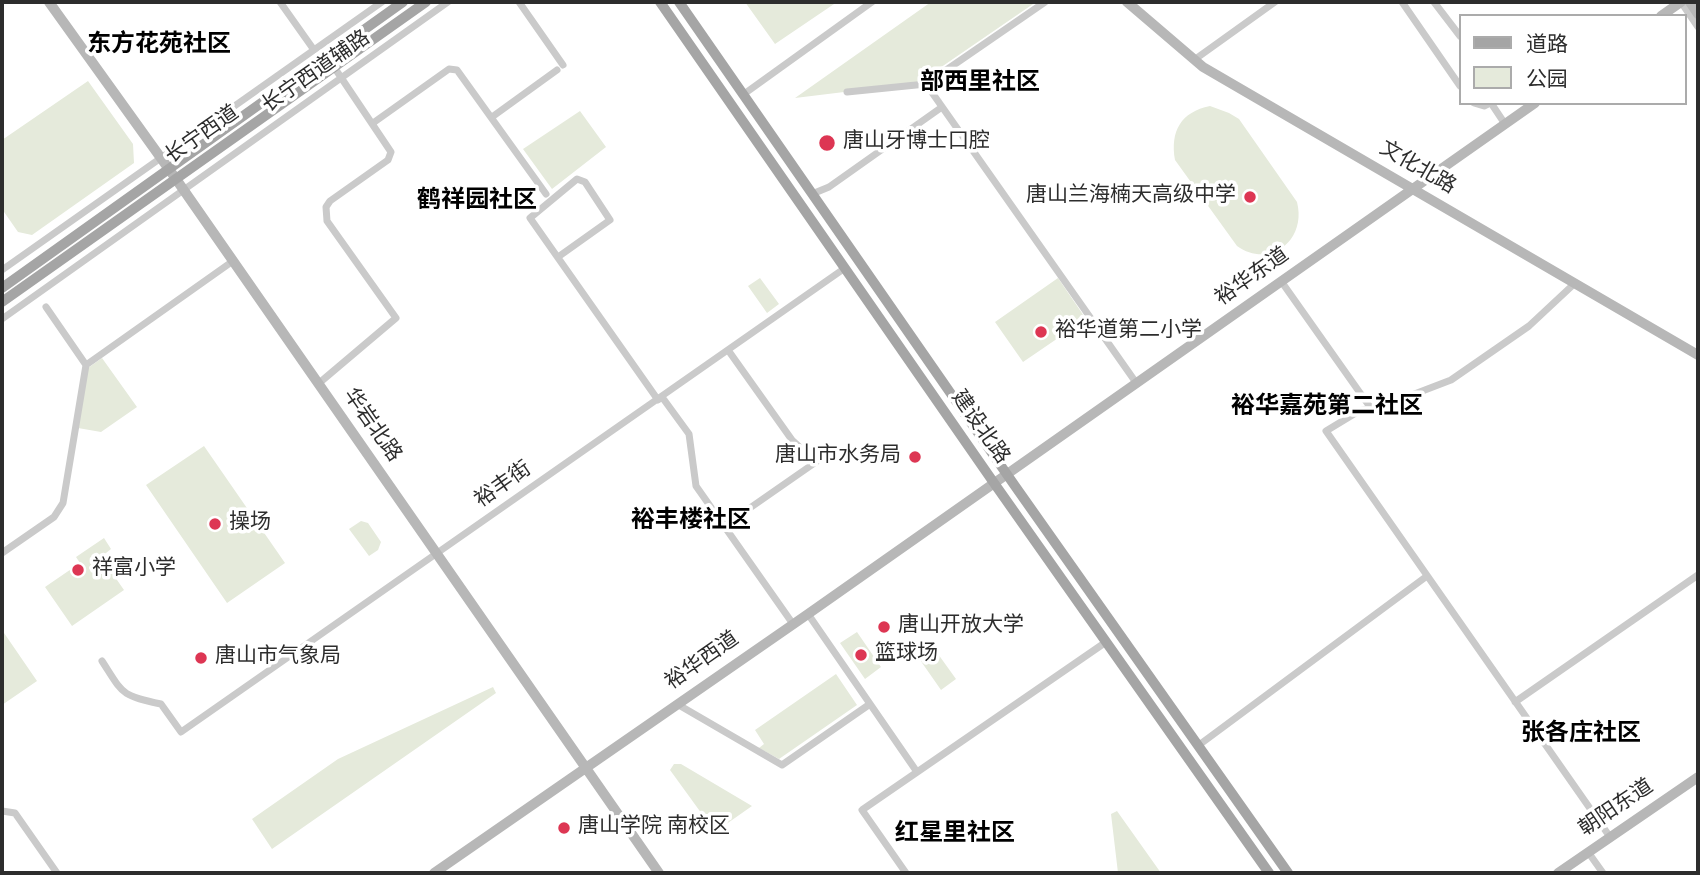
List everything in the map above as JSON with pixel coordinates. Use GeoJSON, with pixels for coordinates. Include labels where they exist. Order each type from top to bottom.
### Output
{"type":"FeatureCollection","features":[{"type":"Feature","properties":{"kind":"main road","name":"长宁西道"},"geometry":{"type":"LineString","coordinates":[[2,302],[403,2]]}},
{"type":"Feature","properties":{"kind":"main road","name":"长宁西道"},"geometry":{"type":"LineString","coordinates":[[2,288],[334,67],[426,2]]}},
{"type":"Feature","properties":{"kind":"main road","name":"建设北路"},"geometry":{"type":"LineString","coordinates":[[679,2],[1289,873]]}},
{"type":"Feature","properties":{"kind":"main road","name":"建设北路"},"geometry":{"type":"LineString","coordinates":[[660,3],[1269,873]]}},
{"type":"Feature","properties":{"kind":"street","name":"华岩北路"},"geometry":{"type":"LineString","coordinates":[[49,2],[173,174],[659,873]]}},
{"type":"Feature","properties":{"kind":"street"},"geometry":{"type":"LineString","coordinates":[[280,2],[314,50]]}},
{"type":"Feature","properties":{"kind":"street","name":"长宁西道辅路"},"geometry":{"type":"LineString","coordinates":[[2,270],[382,2]]}},
{"type":"Feature","properties":{"kind":"street","name":"长宁西道辅路"},"geometry":{"type":"LineString","coordinates":[[2,319],[448,2]]}},
{"type":"Feature","properties":{"kind":"street"},"geometry":{"type":"LineString","coordinates":[[492,117],[560,67],[519,2]]}},
{"type":"Feature","properties":{"kind":"street"},"geometry":{"type":"LineString","coordinates":[[744,94],[872,2]]}},
{"type":"Feature","properties":{"kind":"street"},"geometry":{"type":"LineString","coordinates":[[847,92],[926,83],[1045,2]]}},
{"type":"Feature","properties":{"kind":"street","name":"文化北路"},"geometry":{"type":"LineString","coordinates":[[1127,2],[1194,60],[1574,284],[1697,351]]}},
{"type":"Feature","properties":{"kind":"street"},"geometry":{"type":"LineString","coordinates":[[1194,60],[1275,2]]}},
{"type":"Feature","properties":{"kind":"street"},"geometry":{"type":"LineString","coordinates":[[1402,2],[1458,83]]}},
{"type":"Feature","properties":{"kind":"street"},"geometry":{"type":"LineString","coordinates":[[1434,2],[1458,33]]}},
{"type":"Feature","properties":{"kind":"street"},"geometry":{"type":"LineString","coordinates":[[1664,14],[1681,2],[1698,27]]}},
{"type":"Feature","properties":{"kind":"street"},"geometry":{"type":"LineString","coordinates":[[1690,2],[1698,14]]}},
{"type":"Feature","properties":{"kind":"street"},"geometry":{"type":"LineString","coordinates":[[318,384],[396,318],[327,221],[325,214],[330,201],[390,157],[390,147],[334,67]]}},
{"type":"Feature","properties":{"kind":"street"},"geometry":{"type":"LineString","coordinates":[[373,123],[449,69],[457,69],[546,194]]}},
{"type":"Feature","properties":{"kind":"street"},"geometry":{"type":"LineString","coordinates":[[926,83],[1137,384]]}},
{"type":"Feature","properties":{"kind":"street"},"geometry":{"type":"LineString","coordinates":[[1491,105],[1505,124]]}},
{"type":"Feature","properties":{"kind":"street","name":"裕华东道"},"geometry":{"type":"LineString","coordinates":[[994,483],[1532,105]]}},
{"type":"Feature","properties":{"kind":"street"},"geometry":{"type":"LineString","coordinates":[[812,194],[829,187],[942,107]]}},
{"type":"Feature","properties":{"kind":"street"},"geometry":{"type":"LineString","coordinates":[[558,257],[610,220],[585,182],[577,179],[530,218],[558,257],[660,398],[689,434],[696,486],[793,624]]}},
{"type":"Feature","properties":{"kind":"street"},"geometry":{"type":"LineString","coordinates":[[86,365],[233,261]]}},
{"type":"Feature","properties":{"kind":"street","name":"裕丰街"},"geometry":{"type":"LineString","coordinates":[[102,661],[122,691],[129,696],[161,704],[181,732],[845,268]]}},
{"type":"Feature","properties":{"kind":"street"},"geometry":{"type":"LineString","coordinates":[[1281,281],[1370,407]]}},
{"type":"Feature","properties":{"kind":"street"},"geometry":{"type":"LineString","coordinates":[[1574,284],[1529,326],[1451,380],[1400,400],[1370,407],[1326,431],[1610,837]]}},
{"type":"Feature","properties":{"kind":"street"},"geometry":{"type":"LineString","coordinates":[[2,542],[4,551],[54,517],[63,503],[86,365],[46,307]]}},
{"type":"Feature","properties":{"kind":"street"},"geometry":{"type":"LineString","coordinates":[[724,526],[816,462],[792,440],[728,350]]}},
{"type":"Feature","properties":{"kind":"street","name":"裕华西道"},"geometry":{"type":"LineString","coordinates":[[434,873],[994,483]]}},
{"type":"Feature","properties":{"kind":"street"},"geometry":{"type":"LineString","coordinates":[[1516,702],[1698,575]]}},
{"type":"Feature","properties":{"kind":"street"},"geometry":{"type":"LineString","coordinates":[[1199,745],[1427,576]]}},
{"type":"Feature","properties":{"kind":"street"},"geometry":{"type":"LineString","coordinates":[[808,614],[917,772]]}},
{"type":"Feature","properties":{"kind":"street"},"geometry":{"type":"LineString","coordinates":[[906,873],[862,810],[1106,642]]}},
{"type":"Feature","properties":{"kind":"street"},"geometry":{"type":"LineString","coordinates":[[677,704],[782,765],[870,705]]}},
{"type":"Feature","properties":{"kind":"street","name":"朝阳东道"},"geometry":{"type":"LineString","coordinates":[[1559,873],[1698,776]]}},
{"type":"Feature","properties":{"kind":"street"},"geometry":{"type":"LineString","coordinates":[[2,811],[15,813],[57,873]]}},
{"type":"Feature","properties":{"kind":"street"},"geometry":{"type":"LineString","coordinates":[[1588,852],[1603,873]]}},
{"type":"Feature","properties":{"kind":"green space"},"geometry":{"type":"Polygon","coordinates":[[[745,2],[837,2],[775,44],[745,2]]]}},
{"type":"Feature","properties":{"kind":"green space"},"geometry":{"type":"Polygon","coordinates":[[[931,2],[1036,2],[918,83],[795,98],[931,2]]]}},
{"type":"Feature","properties":{"kind":"green space"},"geometry":{"type":"Polygon","coordinates":[[[88,81],[133,144],[134,163],[32,235],[18,232],[2,209],[2,140],[88,81]]]}},
{"type":"Feature","properties":{"kind":"green space"},"geometry":{"type":"Polygon","coordinates":[[[1210,106],[1239,119],[1297,202],[1299,216],[1296,229],[1283,247],[1273,252],[1249,252],[1237,246],[1175,160],[1174,140],[1180,124],[1192,113],[1210,106]]]}},
{"type":"Feature","properties":{"kind":"green space"},"geometry":{"type":"Polygon","coordinates":[[[580,111],[606,147],[552,189],[523,149],[580,111]]]}},
{"type":"Feature","properties":{"kind":"green space"},"geometry":{"type":"Polygon","coordinates":[[[760,278],[779,304],[767,313],[748,286],[760,278]]]}},
{"type":"Feature","properties":{"kind":"green space"},"geometry":{"type":"Polygon","coordinates":[[[1058,278],[1086,319],[1023,362],[995,322],[1058,278]]]}},
{"type":"Feature","properties":{"kind":"green space"},"geometry":{"type":"Polygon","coordinates":[[[102,358],[137,407],[101,432],[78,428],[88,368],[102,358]]]}},
{"type":"Feature","properties":{"kind":"green space","name":"操场"},"geometry":{"type":"Polygon","coordinates":[[[204,446],[285,563],[227,603],[146,485],[204,446]]]}},
{"type":"Feature","properties":{"kind":"green space"},"geometry":{"type":"Polygon","coordinates":[[[361,521],[368,523],[381,542],[378,550],[369,556],[349,529],[361,521]]]}},
{"type":"Feature","properties":{"kind":"green space"},"geometry":{"type":"Polygon","coordinates":[[[104,538],[111,549],[101,557],[124,590],[72,626],[45,587],[80,563],[76,557],[104,538]]]}},
{"type":"Feature","properties":{"kind":"green space"},"geometry":{"type":"Polygon","coordinates":[[[2,630],[37,681],[2,705],[2,630]]]}},
{"type":"Feature","properties":{"kind":"green space","name":"篮球场"},"geometry":{"type":"Polygon","coordinates":[[[857,632],[881,667],[865,679],[840,643],[857,632]]]}},
{"type":"Feature","properties":{"kind":"green space"},"geometry":{"type":"Polygon","coordinates":[[[933,647],[956,679],[941,690],[918,657],[933,647]]]}},
{"type":"Feature","properties":{"kind":"green space"},"geometry":{"type":"Polygon","coordinates":[[[836,674],[857,705],[779,759],[759,748],[764,744],[755,730],[836,674]]]}},
{"type":"Feature","properties":{"kind":"green space"},"geometry":{"type":"Polygon","coordinates":[[[493,687],[496,693],[272,849],[252,819],[338,759],[493,687]]]}},
{"type":"Feature","properties":{"kind":"green space"},"geometry":{"type":"Polygon","coordinates":[[[674,764],[681,764],[752,806],[715,832],[670,770],[674,764]]]}},
{"type":"Feature","properties":{"kind":"green space"},"geometry":{"type":"Polygon","coordinates":[[[1117,811],[1161,873],[1118,873],[1111,814],[1117,811]]]}},
{"type":"Feature","properties":{"kind":"place","name":"唐山牙博士口腔"},"geometry":{"type":"Point","coordinates":[827,143]}},
{"type":"Feature","properties":{"kind":"place","name":"唐山兰海楠天高级中学"},"geometry":{"type":"Point","coordinates":[1250,197]}},
{"type":"Feature","properties":{"kind":"place","name":"裕华道第二小学"},"geometry":{"type":"Point","coordinates":[1041,332]}},
{"type":"Feature","properties":{"kind":"place","name":"唐山市水务局"},"geometry":{"type":"Point","coordinates":[915,457]}},
{"type":"Feature","properties":{"kind":"place","name":"操场"},"geometry":{"type":"Point","coordinates":[215,524]}},
{"type":"Feature","properties":{"kind":"place","name":"祥富小学"},"geometry":{"type":"Point","coordinates":[78,570]}},
{"type":"Feature","properties":{"kind":"place","name":"唐山开放大学"},"geometry":{"type":"Point","coordinates":[884,627]}},
{"type":"Feature","properties":{"kind":"place","name":"篮球场"},"geometry":{"type":"Point","coordinates":[861,655]}},
{"type":"Feature","properties":{"kind":"place","name":"唐山市气象局"},"geometry":{"type":"Point","coordinates":[201,658]}},
{"type":"Feature","properties":{"kind":"place","name":"唐山学院 南校区"},"geometry":{"type":"Point","coordinates":[564,828]}},
{"type":"Feature","properties":{"kind":"district","name":"东方花苑社区"},"geometry":{"type":"Point","coordinates":[159,46]}},
{"type":"Feature","properties":{"kind":"district","name":"部西里社区"},"geometry":{"type":"Point","coordinates":[980,84]}},
{"type":"Feature","properties":{"kind":"district","name":"鹤祥园社区"},"geometry":{"type":"Point","coordinates":[477,202]}},
{"type":"Feature","properties":{"kind":"district","name":"裕华嘉苑第二社区"},"geometry":{"type":"Point","coordinates":[1327,408]}},
{"type":"Feature","properties":{"kind":"district","name":"裕丰楼社区"},"geometry":{"type":"Point","coordinates":[691,522]}},
{"type":"Feature","properties":{"kind":"district","name":"张各庄社区"},"geometry":{"type":"Point","coordinates":[1581,735]}},
{"type":"Feature","properties":{"kind":"district","name":"红星里社区"},"geometry":{"type":"Point","coordinates":[955,835]}}]}
